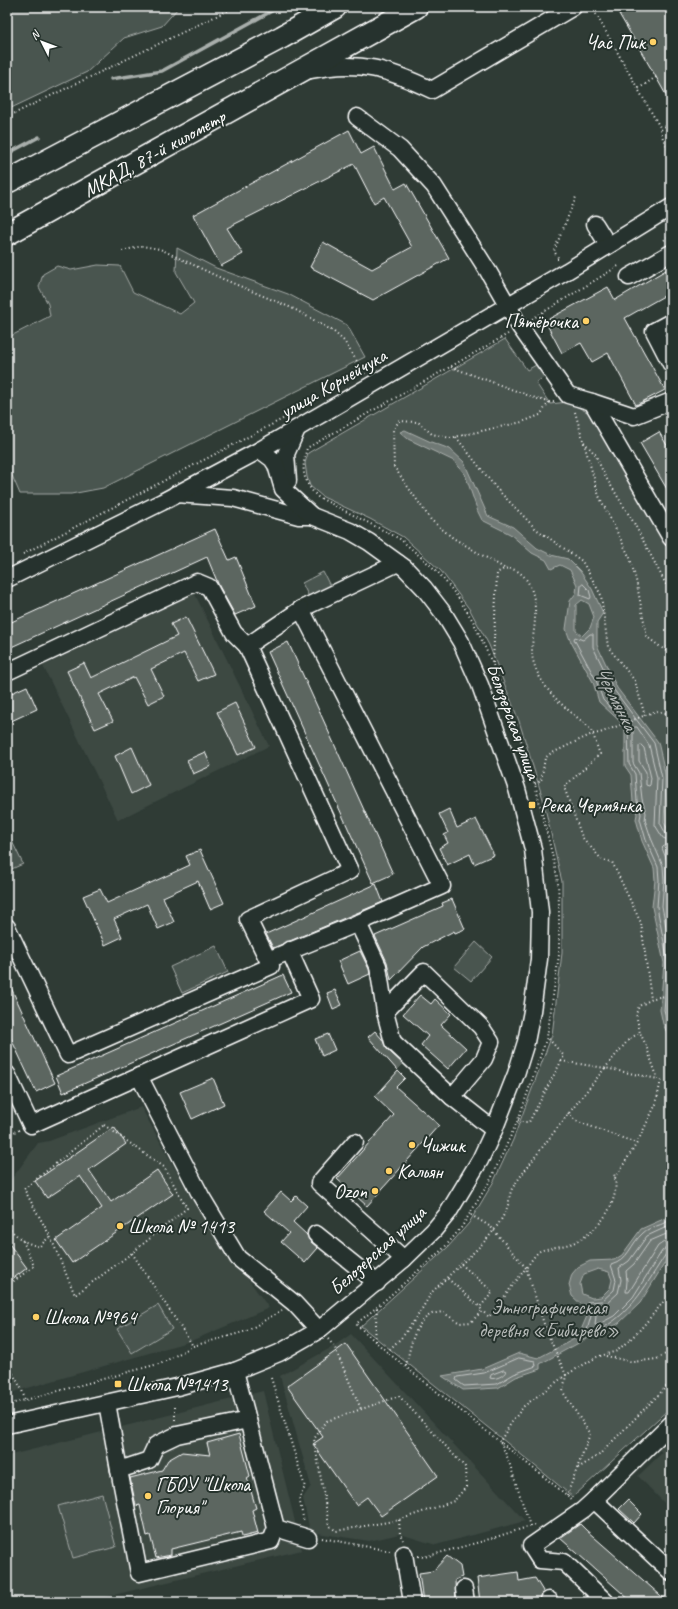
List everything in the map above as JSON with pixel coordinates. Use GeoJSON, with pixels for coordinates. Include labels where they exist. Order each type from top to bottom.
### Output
{"type":"FeatureCollection","features":[{"type":"Feature","properties":{"kind":"highway","name":"МКАД, 87-й километр"},"geometry":{"type":"LineString","coordinates":[[7,182],[282,37],[335,7]]}},
{"type":"Feature","properties":{"kind":"highway","name":"МКАД, 87-й километр"},"geometry":{"type":"LineString","coordinates":[[7,234],[302,72],[416,7]]}},
{"type":"Feature","properties":{"kind":"street"},"geometry":{"type":"LineString","coordinates":[[302,72],[328,66],[355,65],[379,68],[401,75],[432,90],[574,7]]}},
{"type":"Feature","properties":{"kind":"street"},"geometry":{"type":"LineString","coordinates":[[357,117],[400,149],[434,186],[488,271],[520,327],[570,398],[592,402],[634,416],[670,403]]}},
{"type":"Feature","properties":{"kind":"street","name":"улица Корнейчука"},"geometry":{"type":"LineString","coordinates":[[7,579],[260,450],[507,306],[671,207]]}},
{"type":"Feature","properties":{"kind":"street"},"geometry":{"type":"LineString","coordinates":[[595,224],[608,246]]}},
{"type":"Feature","properties":{"kind":"street"},"geometry":{"type":"LineString","coordinates":[[626,270],[668,247]]}},
{"type":"Feature","properties":{"kind":"street"},"geometry":{"type":"LineString","coordinates":[[671,322],[654,331],[671,364]]}},
{"type":"Feature","properties":{"kind":"street"},"geometry":{"type":"LineString","coordinates":[[592,402],[671,538]]}},
{"type":"Feature","properties":{"kind":"street"},"geometry":{"type":"LineString","coordinates":[[293,499],[289,486],[286,454],[297,429]]}},
{"type":"Feature","properties":{"kind":"street","name":"Белозерская улица"},"geometry":{"type":"LineString","coordinates":[[7,1425],[177,1387],[235,1371],[279,1353],[319,1330],[404,1259],[434,1230],[448,1212],[480,1160],[494,1130],[516,1074],[526,1042],[539,959],[540,912],[533,849],[517,789],[480,685],[461,642],[444,614],[424,588],[398,563],[369,542],[350,531],[312,516],[283,489],[276,465],[272,459],[260,450]]}},
{"type":"Feature","properties":{"kind":"street"},"geometry":{"type":"LineString","coordinates":[[233,465],[224,479],[226,489],[233,498]]}},
{"type":"Feature","properties":{"kind":"street","name":"Белозерская улица"},"geometry":{"type":"LineString","coordinates":[[176,494],[233,498],[299,516],[312,516]]}},
{"type":"Feature","properties":{"kind":"street"},"geometry":{"type":"LineString","coordinates":[[247,646],[301,609],[398,563]]}},
{"type":"Feature","properties":{"kind":"street"},"geometry":{"type":"LineString","coordinates":[[7,672],[197,582],[209,587],[234,633],[247,646],[350,871],[248,919],[270,966],[68,1055],[7,927]]}},
{"type":"Feature","properties":{"kind":"street"},"geometry":{"type":"LineString","coordinates":[[268,960],[442,886],[301,609]]}},
{"type":"Feature","properties":{"kind":"street"},"geometry":{"type":"LineString","coordinates":[[358,923],[378,966],[385,1012],[394,1042],[452,1097],[494,1130]]}},
{"type":"Feature","properties":{"kind":"street"},"geometry":{"type":"LineString","coordinates":[[7,1074],[31,1125],[311,999],[289,950]]}},
{"type":"Feature","properties":{"kind":"street"},"geometry":{"type":"LineString","coordinates":[[385,1012],[424,972],[481,1027],[490,1042],[484,1060],[452,1097]]}},
{"type":"Feature","properties":{"kind":"street"},"geometry":{"type":"LineString","coordinates":[[139,1076],[201,1196],[238,1258],[294,1303],[319,1330]]}},
{"type":"Feature","properties":{"kind":"street"},"geometry":{"type":"LineString","coordinates":[[355,1142],[319,1183],[404,1259]]}},
{"type":"Feature","properties":{"kind":"street"},"geometry":{"type":"LineString","coordinates":[[316,1234],[377,1283]]}},
{"type":"Feature","properties":{"kind":"street"},"geometry":{"type":"LineString","coordinates":[[107,1403],[118,1470],[139,1574],[271,1541],[276,1528],[235,1371]]}},
{"type":"Feature","properties":{"kind":"street"},"geometry":{"type":"LineString","coordinates":[[118,1470],[149,1460],[156,1445],[177,1435],[248,1420]]}},
{"type":"Feature","properties":{"kind":"street"},"geometry":{"type":"LineString","coordinates":[[606,1602],[564,1562],[540,1560],[531,1546],[588,1505],[671,1424]]}},
{"type":"Feature","properties":{"kind":"street"},"geometry":{"type":"LineString","coordinates":[[588,1505],[671,1572]]}},
{"type":"Feature","properties":{"kind":"street"},"geometry":{"type":"LineString","coordinates":[[276,1528],[308,1538]]}},
{"type":"Feature","properties":{"kind":"street"},"geometry":{"type":"LineString","coordinates":[[407,1555],[412,1602]]}},
{"type":"Feature","properties":{"kind":"path"},"geometry":{"type":"LineString","coordinates":[[7,117],[235,7]]}},
{"type":"Feature","properties":{"kind":"path"},"geometry":{"type":"LineString","coordinates":[[592,7],[661,129],[663,139],[671,153]]}},
{"type":"Feature","properties":{"kind":"path"},"geometry":{"type":"LineString","coordinates":[[638,89],[656,77]]}},
{"type":"Feature","properties":{"kind":"path"},"geometry":{"type":"LineString","coordinates":[[661,129],[671,123]]}},
{"type":"Feature","properties":{"kind":"path"},"geometry":{"type":"LineString","coordinates":[[552,262],[559,258],[554,251],[576,197]]}},
{"type":"Feature","properties":{"kind":"path"},"geometry":{"type":"LineString","coordinates":[[668,247],[671,236]]}},
{"type":"Feature","properties":{"kind":"path"},"geometry":{"type":"LineString","coordinates":[[122,251],[142,246],[160,249],[294,308],[332,331],[344,341],[365,374],[359,378]]}},
{"type":"Feature","properties":{"kind":"path"},"geometry":{"type":"LineString","coordinates":[[588,1505],[567,1495],[387,1352],[356,1324],[378,1307],[444,1248],[471,1215],[491,1180],[518,1120],[547,1037],[559,955],[558,882],[535,784],[513,715],[473,621],[457,596],[437,571],[400,539],[318,497],[308,488],[303,461],[307,448],[520,327],[626,270]]}},
{"type":"Feature","properties":{"kind":"path"},"geometry":{"type":"LineString","coordinates":[[452,367],[549,402],[570,398],[599,496],[630,558],[636,580],[647,637],[666,651],[671,657]]}},
{"type":"Feature","properties":{"kind":"path"},"geometry":{"type":"LineString","coordinates":[[549,402],[540,415],[522,422],[450,438],[432,434],[418,422],[399,421],[393,430],[394,467],[431,520],[453,538],[504,568],[518,572],[528,582],[533,599],[535,617],[532,649],[533,661],[545,688],[590,729],[600,754],[564,787],[582,837],[602,860],[612,862],[641,922],[651,999]]}},
{"type":"Feature","properties":{"kind":"path"},"geometry":{"type":"LineString","coordinates":[[21,556],[298,411]]}},
{"type":"Feature","properties":{"kind":"path"},"geometry":{"type":"LineString","coordinates":[[456,437],[496,488],[536,529],[582,561],[601,595],[608,647],[635,681],[645,716]]}},
{"type":"Feature","properties":{"kind":"path"},"geometry":{"type":"LineString","coordinates":[[583,441],[595,454],[605,476],[634,523],[671,594]]}},
{"type":"Feature","properties":{"kind":"path"},"geometry":{"type":"LineString","coordinates":[[493,665],[498,573],[504,568]]}},
{"type":"Feature","properties":{"kind":"path"},"geometry":{"type":"LineString","coordinates":[[666,651],[671,639]]}},
{"type":"Feature","properties":{"kind":"path"},"geometry":{"type":"LineString","coordinates":[[535,784],[541,781],[545,758],[592,734],[600,733],[656,711],[671,714]]}},
{"type":"Feature","properties":{"kind":"path"},"geometry":{"type":"LineString","coordinates":[[615,1178],[637,1143],[656,1104],[661,1080],[658,1080],[640,1033],[636,1014],[639,1006],[651,999],[671,995]]}},
{"type":"Feature","properties":{"kind":"path"},"geometry":{"type":"LineString","coordinates":[[387,1352],[403,1336],[417,1317],[432,1292],[446,1277],[480,1247],[508,1208],[512,1189],[568,1114],[630,1038],[640,1033]]}},
{"type":"Feature","properties":{"kind":"path"},"geometry":{"type":"LineString","coordinates":[[518,1120],[522,1122],[529,1122],[564,1056],[547,1037]]}},
{"type":"Feature","properties":{"kind":"path"},"geometry":{"type":"LineString","coordinates":[[562,1061],[605,1068],[658,1080]]}},
{"type":"Feature","properties":{"kind":"path"},"geometry":{"type":"LineString","coordinates":[[568,1114],[576,1121],[637,1143]]}},
{"type":"Feature","properties":{"kind":"path"},"geometry":{"type":"LineString","coordinates":[[104,1125],[164,1167],[187,1208],[132,1253],[75,1295],[50,1236],[24,1189],[104,1125]]}},
{"type":"Feature","properties":{"kind":"path"},"geometry":{"type":"LineString","coordinates":[[446,1277],[480,1307],[488,1317],[540,1251],[560,1248],[574,1243],[595,1228],[610,1207],[614,1197],[614,1174]]}},
{"type":"Feature","properties":{"kind":"path"},"geometry":{"type":"LineString","coordinates":[[471,1215],[491,1226],[526,1268],[548,1336],[566,1375],[563,1392],[590,1434],[567,1495]]}},
{"type":"Feature","properties":{"kind":"path"},"geometry":{"type":"LineString","coordinates":[[7,1227],[23,1241],[39,1247],[50,1236]]}},
{"type":"Feature","properties":{"kind":"path"},"geometry":{"type":"LineString","coordinates":[[7,1286],[34,1266],[23,1241]]}},
{"type":"Feature","properties":{"kind":"path"},"geometry":{"type":"LineString","coordinates":[[132,1253],[193,1346]]}},
{"type":"Feature","properties":{"kind":"path"},"geometry":{"type":"LineString","coordinates":[[461,1264],[493,1292],[480,1307]]}},
{"type":"Feature","properties":{"kind":"path"},"geometry":{"type":"LineString","coordinates":[[500,1441],[524,1406],[566,1375],[598,1357],[617,1351],[638,1332],[671,1293]]}},
{"type":"Feature","properties":{"kind":"path"},"geometry":{"type":"LineString","coordinates":[[7,1405],[162,1363],[193,1346],[247,1331],[294,1303]]}},
{"type":"Feature","properties":{"kind":"path"},"geometry":{"type":"LineString","coordinates":[[375,1341],[378,1307]]}},
{"type":"Feature","properties":{"kind":"path"},"geometry":{"type":"LineString","coordinates":[[406,1366],[412,1340],[422,1321],[430,1314],[442,1312],[460,1324],[471,1322],[482,1311]]}},
{"type":"Feature","properties":{"kind":"path"},"geometry":{"type":"LineString","coordinates":[[417,1317],[422,1321]]}},
{"type":"Feature","properties":{"kind":"path"},"geometry":{"type":"LineString","coordinates":[[319,1330],[334,1346],[361,1409]]}},
{"type":"Feature","properties":{"kind":"path"},"geometry":{"type":"LineString","coordinates":[[605,1356],[633,1362],[657,1359],[671,1351]]}},
{"type":"Feature","properties":{"kind":"path"},"geometry":{"type":"LineString","coordinates":[[7,1364],[22,1390],[25,1400]]}},
{"type":"Feature","properties":{"kind":"path"},"geometry":{"type":"LineString","coordinates":[[272,1378],[305,1487],[299,1498],[308,1538],[319,1537],[407,1555],[424,1557],[538,1524]]}},
{"type":"Feature","properties":{"kind":"path"},"geometry":{"type":"LineString","coordinates":[[578,1468],[598,1455],[671,1382]]}},
{"type":"Feature","properties":{"kind":"path"},"geometry":{"type":"LineString","coordinates":[[399,1396],[465,1468],[466,1488],[454,1501],[399,1520],[336,1531],[329,1524],[314,1439],[327,1421],[361,1409],[399,1396]]}},
{"type":"Feature","properties":{"kind":"path"},"geometry":{"type":"LineString","coordinates":[[500,1441],[508,1459],[530,1526]]}},
{"type":"Feature","properties":{"kind":"path"},"geometry":{"type":"LineString","coordinates":[[399,1520],[400,1534],[407,1555]]}},
{"type":"Feature","properties":{"kind":"shaded area"},"geometry":{"type":"Polygon","coordinates":[[[194,592],[269,746],[118,820],[43,666],[194,592]]]}},
{"type":"Feature","properties":{"kind":"shaded area","name":"Школа № 1413"},"geometry":{"type":"Polygon","coordinates":[[[141,1107],[195,1205],[269,1308],[191,1341],[7,1394],[7,1182],[10,1181],[38,1143],[49,1141],[141,1107]]]}},
{"type":"Feature","properties":{"kind":"shaded area"},"geometry":{"type":"Polygon","coordinates":[[[351,1334],[525,1521],[436,1545],[400,1534],[369,1541],[310,1532],[303,1498],[311,1486],[280,1376],[334,1346],[351,1334]]]}},
{"type":"Feature","properties":{"kind":"shaded area","name":"ГБОУ \"Школа Глория\""},"geometry":{"type":"Polygon","coordinates":[[[263,1391],[302,1550],[84,1602],[7,1602],[7,1456],[263,1391]]]}},
{"type":"Feature","properties":{"kind":"shaded area"},"geometry":{"type":"Polygon","coordinates":[[[671,1433],[671,1510],[638,1476],[662,1453],[657,1447],[671,1433]]]}},
{"type":"Feature","properties":{"kind":"green space"},"geometry":{"type":"Polygon","coordinates":[[[7,7],[178,8],[162,26],[124,38],[87,72],[7,110],[7,7]]]}},
{"type":"Feature","properties":{"kind":"green space"},"geometry":{"type":"Polygon","coordinates":[[[177,248],[216,268],[288,294],[347,325],[365,357],[103,488],[71,494],[20,494],[7,464],[7,338],[50,316],[48,304],[39,287],[43,274],[57,266],[71,270],[98,265],[120,266],[133,292],[180,314],[194,303],[176,272],[177,248]]]}},
{"type":"Feature","properties":{"kind":"green space","name":"Этнографическая деревня «Бибирево»"},"geometry":{"type":"Polygon","coordinates":[[[505,339],[527,370],[538,364],[546,375],[536,383],[550,404],[568,402],[591,414],[671,549],[671,1407],[573,1497],[361,1326],[448,1247],[469,1223],[494,1181],[513,1140],[552,1035],[562,953],[562,882],[543,799],[519,721],[489,645],[470,610],[441,571],[403,537],[370,519],[323,497],[310,486],[305,463],[308,453],[505,339]]]}},
{"type":"Feature","properties":{"kind":"green space"},"geometry":{"type":"Polygon","coordinates":[[[323,572],[330,586],[309,597],[302,583],[323,572]]]}},
{"type":"Feature","properties":{"kind":"green space"},"geometry":{"type":"Polygon","coordinates":[[[8,833],[23,864],[7,871],[7,834],[8,833]]]}},
{"type":"Feature","properties":{"kind":"green space"},"geometry":{"type":"Polygon","coordinates":[[[476,942],[492,957],[471,981],[454,967],[476,942]]]}},
{"type":"Feature","properties":{"kind":"green space"},"geometry":{"type":"Polygon","coordinates":[[[216,946],[228,972],[182,993],[170,967],[216,946]]]}},
{"type":"Feature","properties":{"kind":"green space"},"geometry":{"type":"Polygon","coordinates":[[[158,1305],[172,1329],[132,1353],[117,1329],[158,1305]]]}},
{"type":"Feature","properties":{"kind":"green space"},"geometry":{"type":"Polygon","coordinates":[[[102,1494],[116,1547],[73,1558],[58,1506],[102,1494]]]}},
{"type":"Feature","properties":{"kind":"water","name":"Чермянка"},"geometry":{"type":"Polygon","coordinates":[[[405,430],[450,449],[464,462],[488,516],[513,527],[537,548],[551,555],[568,559],[580,571],[592,589],[603,613],[597,622],[597,645],[617,688],[658,742],[666,777],[664,823],[671,834],[671,1041],[663,1024],[660,1010],[664,963],[652,907],[655,880],[654,868],[642,841],[633,802],[631,775],[625,766],[625,726],[599,702],[593,682],[570,640],[566,629],[570,601],[576,593],[577,585],[570,570],[560,565],[551,569],[546,560],[532,553],[510,534],[482,520],[465,474],[454,461],[408,439],[400,432],[405,430]],[[582,600],[576,605],[576,631],[582,636],[590,628],[594,617],[589,604],[582,600]]]}},
{"type":"Feature","properties":{"kind":"water"},"geometry":{"type":"Polygon","coordinates":[[[671,1205],[671,1253],[640,1303],[619,1323],[601,1334],[586,1339],[540,1364],[540,1369],[516,1377],[498,1388],[463,1390],[442,1376],[482,1369],[519,1353],[538,1358],[578,1337],[587,1316],[584,1307],[572,1296],[569,1285],[572,1274],[578,1267],[590,1261],[614,1260],[622,1255],[641,1229],[668,1217],[671,1205]],[[598,1269],[584,1274],[580,1284],[582,1294],[592,1298],[601,1297],[610,1288],[612,1280],[609,1272],[598,1269]]]}},
{"type":"Feature","properties":{"kind":"building","name":"Час Пик"},"geometry":{"type":"Polygon","coordinates":[[[615,7],[671,7],[671,104],[656,77],[615,7]]]}},
{"type":"Feature","properties":{"kind":"building"},"geometry":{"type":"Polygon","coordinates":[[[349,130],[361,154],[374,147],[395,189],[406,183],[449,258],[373,300],[310,267],[323,242],[372,269],[412,247],[384,197],[374,203],[354,164],[227,228],[243,254],[221,266],[193,215],[349,130]]]}},
{"type":"Feature","properties":{"kind":"building"},"geometry":{"type":"Polygon","coordinates":[[[671,267],[671,292],[625,318],[665,390],[636,405],[608,353],[592,362],[581,343],[562,353],[545,321],[608,287],[615,300],[671,267]]]}},
{"type":"Feature","properties":{"kind":"building"},"geometry":{"type":"Polygon","coordinates":[[[659,432],[671,452],[671,496],[640,443],[659,432]]]}},
{"type":"Feature","properties":{"kind":"building"},"geometry":{"type":"Polygon","coordinates":[[[215,529],[229,560],[236,557],[256,606],[235,615],[219,586],[207,557],[7,649],[7,624],[215,529]]]}},
{"type":"Feature","properties":{"kind":"building"},"geometry":{"type":"Polygon","coordinates":[[[186,617],[214,674],[198,681],[184,653],[151,669],[164,696],[148,704],[134,677],[99,694],[113,721],[95,729],[67,671],[84,663],[91,678],[177,636],[171,624],[186,617]]]}},
{"type":"Feature","properties":{"kind":"building"},"geometry":{"type":"Polygon","coordinates":[[[288,642],[393,874],[373,883],[268,652],[288,642]]]}},
{"type":"Feature","properties":{"kind":"building"},"geometry":{"type":"Polygon","coordinates":[[[27,686],[37,709],[7,723],[7,695],[27,686]]]}},
{"type":"Feature","properties":{"kind":"building"},"geometry":{"type":"Polygon","coordinates":[[[235,703],[256,747],[238,755],[217,712],[235,703]]]}},
{"type":"Feature","properties":{"kind":"building"},"geometry":{"type":"Polygon","coordinates":[[[132,747],[149,785],[131,794],[115,756],[132,747]]]}},
{"type":"Feature","properties":{"kind":"building"},"geometry":{"type":"Polygon","coordinates":[[[205,752],[211,766],[193,774],[187,760],[205,752]]]}},
{"type":"Feature","properties":{"kind":"building"},"geometry":{"type":"Polygon","coordinates":[[[449,809],[457,828],[476,819],[494,855],[474,864],[470,854],[447,865],[439,848],[448,843],[444,835],[448,833],[439,814],[449,809]]]}},
{"type":"Feature","properties":{"kind":"building"},"geometry":{"type":"Polygon","coordinates":[[[200,850],[224,903],[210,909],[198,881],[163,897],[174,922],[158,929],[147,904],[114,919],[122,937],[105,945],[83,896],[100,889],[107,903],[190,865],[186,856],[200,850]]]}},
{"type":"Feature","properties":{"kind":"building"},"geometry":{"type":"Polygon","coordinates":[[[376,884],[383,902],[273,948],[266,934],[376,884]]]}},
{"type":"Feature","properties":{"kind":"building"},"geometry":{"type":"Polygon","coordinates":[[[452,899],[465,929],[455,933],[454,931],[423,947],[391,980],[387,962],[375,936],[443,906],[442,903],[452,899]]]}},
{"type":"Feature","properties":{"kind":"building"},"geometry":{"type":"Polygon","coordinates":[[[360,951],[370,974],[348,984],[338,961],[360,951]]]}},
{"type":"Feature","properties":{"kind":"building"},"geometry":{"type":"Polygon","coordinates":[[[283,975],[291,992],[63,1093],[56,1076],[283,975]]]}},
{"type":"Feature","properties":{"kind":"building"},"geometry":{"type":"Polygon","coordinates":[[[7,979],[55,1083],[36,1092],[7,1030],[7,979]]]}},
{"type":"Feature","properties":{"kind":"building"},"geometry":{"type":"Polygon","coordinates":[[[335,990],[342,1005],[333,1009],[327,993],[335,990]]]}},
{"type":"Feature","properties":{"kind":"building"},"geometry":{"type":"Polygon","coordinates":[[[420,995],[431,1004],[435,999],[451,1014],[441,1025],[466,1048],[448,1069],[421,1045],[428,1036],[403,1014],[420,995]]]}},
{"type":"Feature","properties":{"kind":"building"},"geometry":{"type":"Polygon","coordinates":[[[375,1031],[382,1039],[387,1049],[403,1064],[397,1070],[368,1037],[375,1031]]]}},
{"type":"Feature","properties":{"kind":"building"},"geometry":{"type":"Polygon","coordinates":[[[328,1034],[335,1050],[322,1056],[315,1039],[328,1034]]]}},
{"type":"Feature","properties":{"kind":"building"},"geometry":{"type":"Polygon","coordinates":[[[398,1071],[405,1078],[396,1087],[439,1125],[367,1206],[337,1179],[394,1115],[375,1097],[398,1071]]]}},
{"type":"Feature","properties":{"kind":"building"},"geometry":{"type":"Polygon","coordinates":[[[213,1078],[224,1104],[192,1119],[180,1092],[213,1078]]]}},
{"type":"Feature","properties":{"kind":"building"},"geometry":{"type":"Polygon","coordinates":[[[114,1127],[126,1144],[89,1170],[111,1202],[157,1170],[173,1194],[72,1263],[56,1240],[102,1208],[80,1176],[47,1198],[35,1181],[114,1127]]]}},
{"type":"Feature","properties":{"kind":"building"},"geometry":{"type":"Polygon","coordinates":[[[281,1192],[291,1201],[296,1196],[307,1206],[293,1222],[318,1248],[305,1263],[281,1242],[289,1233],[264,1211],[281,1192]]]}},
{"type":"Feature","properties":{"kind":"building"},"geometry":{"type":"Polygon","coordinates":[[[7,1241],[27,1268],[7,1283],[7,1241]]]}},
{"type":"Feature","properties":{"kind":"building"},"geometry":{"type":"Polygon","coordinates":[[[346,1344],[438,1476],[381,1516],[367,1497],[356,1505],[313,1444],[323,1437],[287,1386],[346,1344]]]}},
{"type":"Feature","properties":{"kind":"building"},"geometry":{"type":"Polygon","coordinates":[[[239,1434],[250,1476],[247,1478],[256,1508],[252,1510],[258,1533],[242,1537],[241,1532],[171,1549],[171,1555],[156,1558],[150,1535],[147,1536],[140,1505],[136,1506],[130,1478],[162,1470],[168,1460],[182,1452],[210,1455],[207,1443],[239,1434]]]}},
{"type":"Feature","properties":{"kind":"building"},"geometry":{"type":"Polygon","coordinates":[[[628,1500],[642,1514],[634,1523],[619,1509],[628,1500]]]}},
{"type":"Feature","properties":{"kind":"building"},"geometry":{"type":"Polygon","coordinates":[[[580,1524],[668,1602],[632,1602],[560,1538],[580,1524]]]}},
{"type":"Feature","properties":{"kind":"building"},"geometry":{"type":"Polygon","coordinates":[[[447,1556],[460,1566],[462,1577],[455,1580],[456,1602],[423,1602],[419,1573],[433,1571],[447,1556]]]}},
{"type":"Feature","properties":{"kind":"building"},"geometry":{"type":"Polygon","coordinates":[[[518,1572],[519,1581],[535,1578],[543,1591],[540,1602],[480,1602],[477,1578],[518,1572]]]}},
{"type":"Feature","properties":{"kind":"waterway"},"geometry":{"type":"LineString","coordinates":[[111,79],[162,71],[279,7]]}},
{"type":"Feature","properties":{"kind":"waterway"},"geometry":{"type":"LineString","coordinates":[[7,154],[39,137]]}},
{"type":"Feature","properties":{"kind":"place","name":"Час Пик"},"geometry":{"type":"Point","coordinates":[653,42]}},
{"type":"Feature","properties":{"kind":"place","name":"Пятёрочка"},"geometry":{"type":"Point","coordinates":[586,321]}},
{"type":"Feature","properties":{"kind":"place","name":"Река Чермянка"},"geometry":{"type":"Point","coordinates":[532,805]}},
{"type":"Feature","properties":{"kind":"place","name":"Чижик"},"geometry":{"type":"Point","coordinates":[412,1145]}},
{"type":"Feature","properties":{"kind":"place","name":"Кальян"},"geometry":{"type":"Point","coordinates":[389,1171]}},
{"type":"Feature","properties":{"kind":"place","name":"Ozon"},"geometry":{"type":"Point","coordinates":[375,1191]}},
{"type":"Feature","properties":{"kind":"place","name":"Школа № 1413"},"geometry":{"type":"Point","coordinates":[120,1226]}},
{"type":"Feature","properties":{"kind":"place","name":"Школа №964"},"geometry":{"type":"Point","coordinates":[36,1317]}},
{"type":"Feature","properties":{"kind":"place","name":"Школа №1413"},"geometry":{"type":"Point","coordinates":[118,1384]}},
{"type":"Feature","properties":{"kind":"place","name":"ГБОУ \"Школа Глория\""},"geometry":{"type":"Point","coordinates":[148,1496]}}]}
